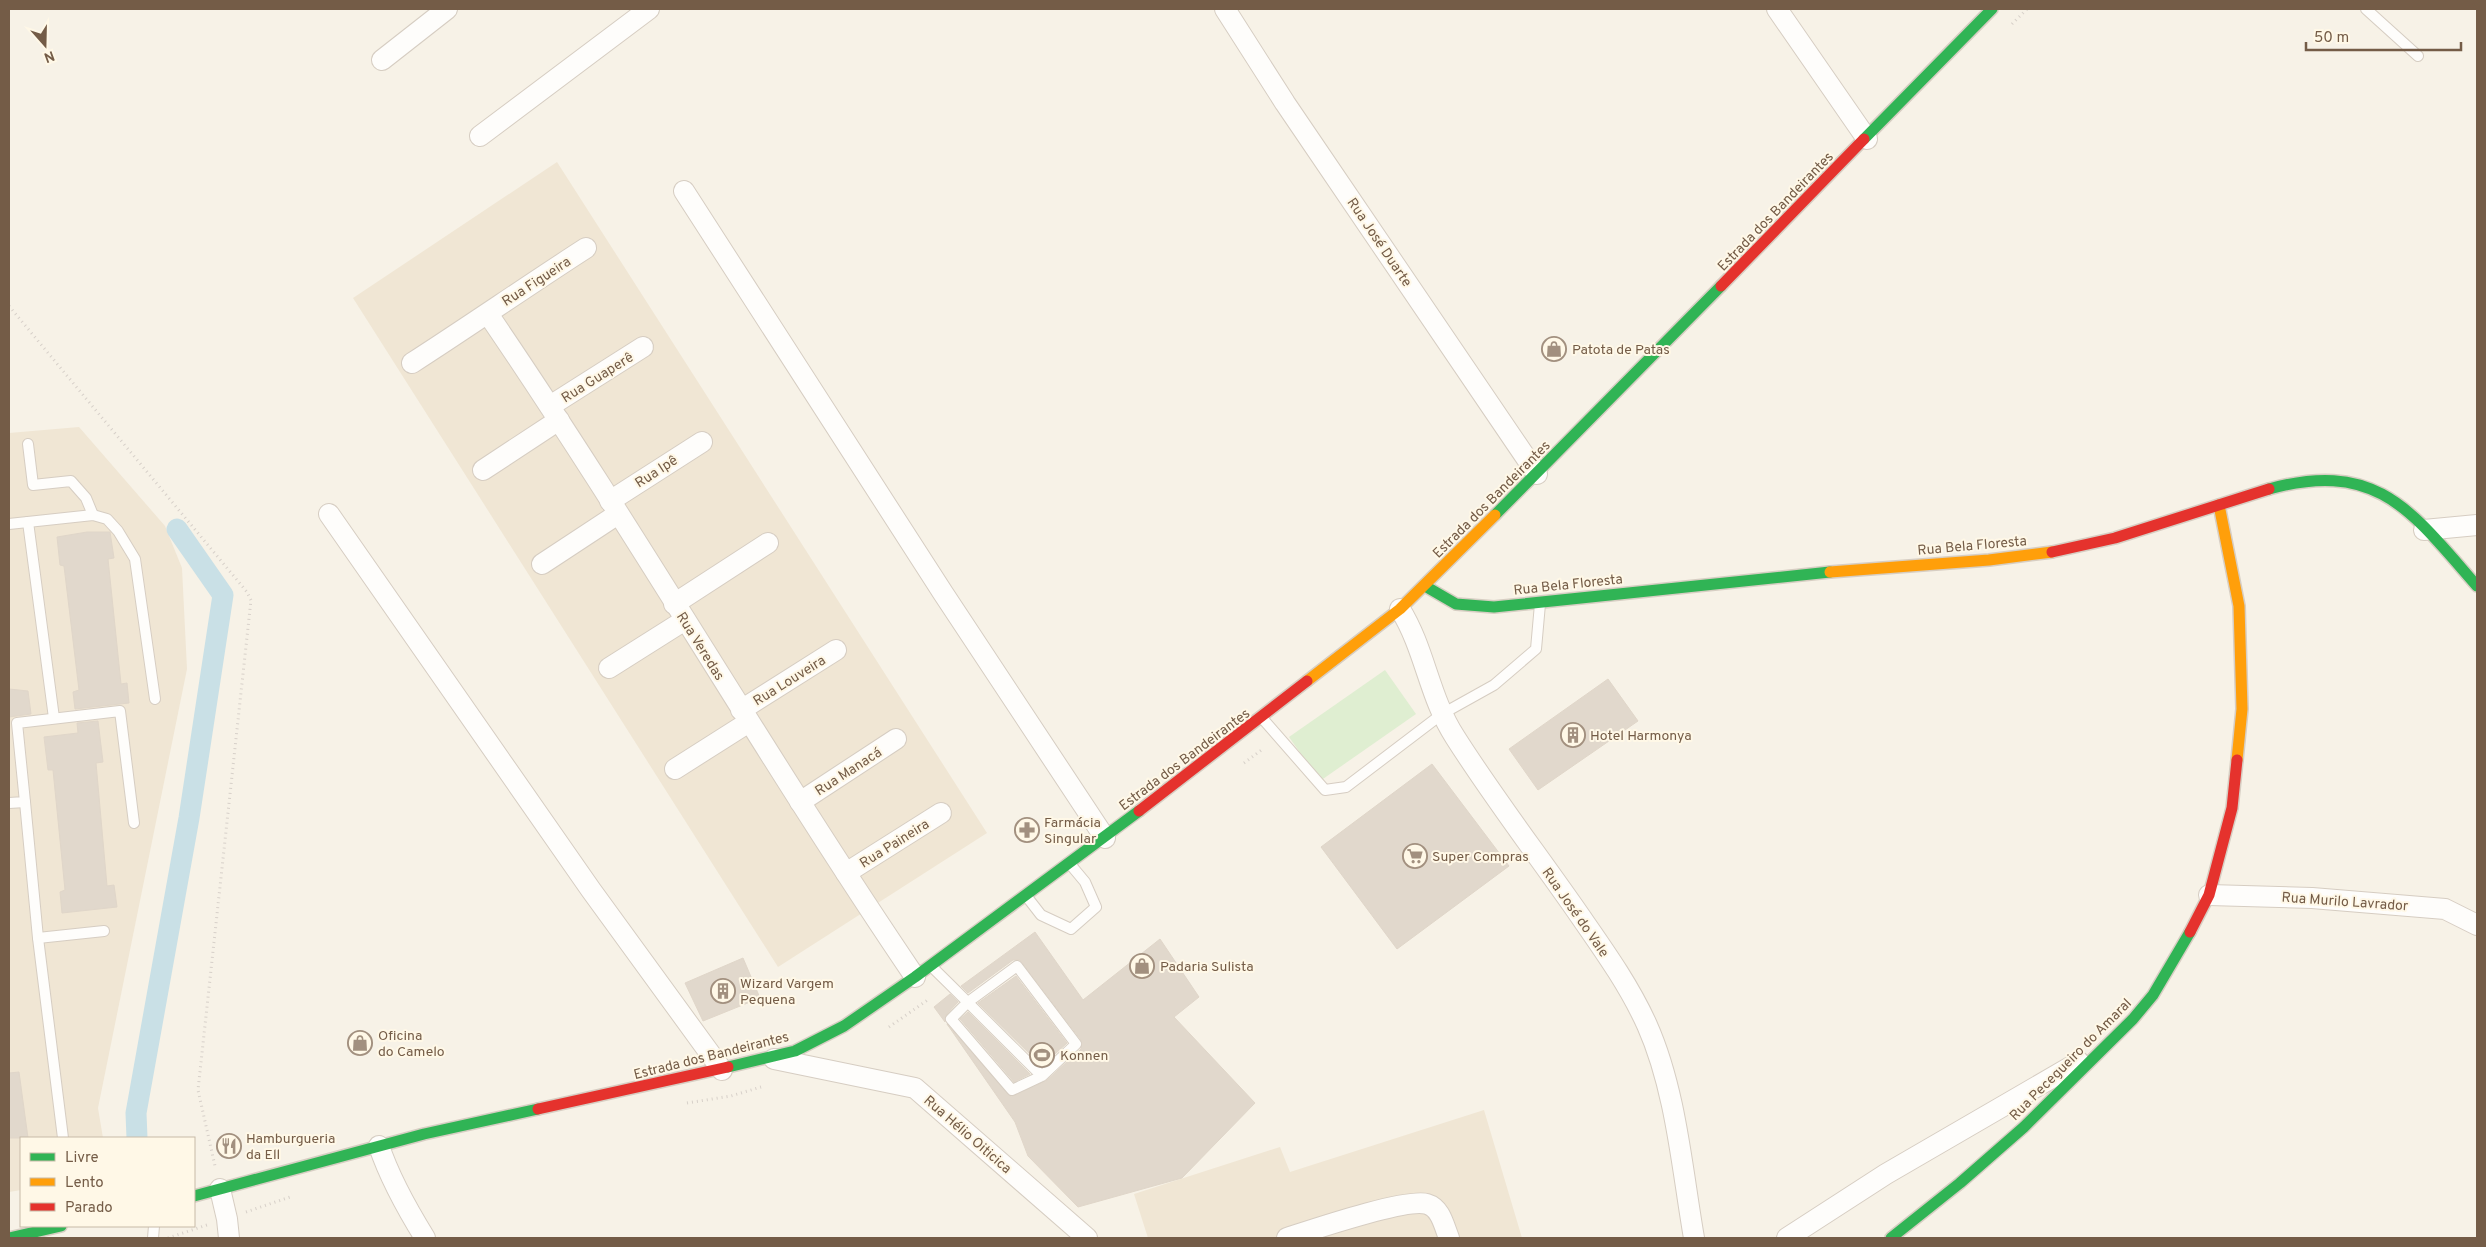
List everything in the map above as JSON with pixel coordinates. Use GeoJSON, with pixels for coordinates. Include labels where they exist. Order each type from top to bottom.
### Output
{"type":"FeatureCollection","features":[{"type":"Feature","properties":{"kind":"main road","name":"Estrada dos Bandeirantes"},"geometry":{"type":"LineString","coordinates":[[195,1196],[424,1134],[770,1058],[795,1051],[862,1015],[1105,838],[1400,609],[1537,474],[1867,139],[1992,9]]}},
{"type":"Feature","properties":{"kind":"main road","name":"Rua Bela Floresta"},"geometry":{"type":"LineString","coordinates":[[1425,586],[1456,604],[1472,606],[1540,603],[1789,576],[2051,553],[2112,539],[2280,485],[2310,480],[2340,480],[2363,484],[2385,495],[2406,511],[2477,586]]}},
{"type":"Feature","properties":{"kind":"main road","name":"Rua Pecegueiro do Amaral"},"geometry":{"type":"LineString","coordinates":[[1891,1238],[1960,1183],[2024,1127],[2133,1019],[2153,994],[2182,948],[2209,894],[2232,808],[2242,709],[2239,606],[2219,505]]}},
{"type":"Feature","properties":{"kind":"main road"},"geometry":{"type":"LineString","coordinates":[[9,1238],[57,1227]]}},
{"type":"Feature","properties":{"kind":"street"},"geometry":{"type":"LineString","coordinates":[[382,60],[447,9]]}},
{"type":"Feature","properties":{"kind":"street"},"geometry":{"type":"LineString","coordinates":[[480,136],[649,9]]}},
{"type":"Feature","properties":{"kind":"street","name":"Rua José Duarte"},"geometry":{"type":"LineString","coordinates":[[1225,9],[1285,103],[1537,474]]}},
{"type":"Feature","properties":{"kind":"street"},"geometry":{"type":"LineString","coordinates":[[1777,9],[1867,139]]}},
{"type":"Feature","properties":{"kind":"street"},"geometry":{"type":"LineString","coordinates":[[684,191],[1105,838]]}},
{"type":"Feature","properties":{"kind":"street","name":"Rua Figueira"},"geometry":{"type":"LineString","coordinates":[[412,363],[488,314],[506,299],[586,248]]}},
{"type":"Feature","properties":{"kind":"street","name":"Rua Veredas"},"geometry":{"type":"LineString","coordinates":[[488,314],[555,413],[745,716],[915,977]]}},
{"type":"Feature","properties":{"kind":"street","name":"Rua Guaperê"},"geometry":{"type":"LineString","coordinates":[[483,470],[643,347]]}},
{"type":"Feature","properties":{"kind":"street","name":"Rua Ipê"},"geometry":{"type":"LineString","coordinates":[[542,564],[614,507],[702,442]]}},
{"type":"Feature","properties":{"kind":"street"},"geometry":{"type":"LineString","coordinates":[[329,514],[591,890],[722,1070]]}},
{"type":"Feature","properties":{"kind":"street"},"geometry":{"type":"LineString","coordinates":[[2424,530],[2477,525]]}},
{"type":"Feature","properties":{"kind":"street"},"geometry":{"type":"LineString","coordinates":[[608,668],[768,543]]}},
{"type":"Feature","properties":{"kind":"street","name":"Rua José do Vale"},"geometry":{"type":"LineString","coordinates":[[1400,609],[1412,629],[1442,714],[1454,736],[1603,949],[1631,994],[1647,1025],[1667,1084],[1694,1238]]}},
{"type":"Feature","properties":{"kind":"street","name":"Rua Louveira"},"geometry":{"type":"LineString","coordinates":[[675,769],[836,650]]}},
{"type":"Feature","properties":{"kind":"street","name":"Rua Manacá"},"geometry":{"type":"LineString","coordinates":[[800,802],[896,739]]}},
{"type":"Feature","properties":{"kind":"street","name":"Rua Paineira"},"geometry":{"type":"LineString","coordinates":[[846,873],[941,813]]}},
{"type":"Feature","properties":{"kind":"street","name":"Rua Murilo Lavrador"},"geometry":{"type":"LineString","coordinates":[[2209,894],[2312,898],[2445,909],[2477,924]]}},
{"type":"Feature","properties":{"kind":"street"},"geometry":{"type":"LineString","coordinates":[[1787,1238],[1886,1174],[2032,1091],[2112,1040]]}},
{"type":"Feature","properties":{"kind":"street","name":"Rua Hélio Oiticica"},"geometry":{"type":"LineString","coordinates":[[770,1058],[915,1088],[1088,1238]]}},
{"type":"Feature","properties":{"kind":"street"},"geometry":{"type":"LineString","coordinates":[[379,1146],[400,1195],[425,1238]]}},
{"type":"Feature","properties":{"kind":"street"},"geometry":{"type":"LineString","coordinates":[[220,1189],[228,1229]]}},
{"type":"Feature","properties":{"kind":"street"},"geometry":{"type":"LineString","coordinates":[[1288,1238],[1348,1219],[1410,1204],[1426,1203],[1437,1209],[1448,1238]]}},
{"type":"Feature","properties":{"kind":"lane"},"geometry":{"type":"LineString","coordinates":[[2366,9],[2418,56]]}},
{"type":"Feature","properties":{"kind":"lane"},"geometry":{"type":"LineString","coordinates":[[28,444],[33,485],[72,481],[86,498],[93,515]]}},
{"type":"Feature","properties":{"kind":"lane"},"geometry":{"type":"LineString","coordinates":[[9,524],[93,515],[107,519],[118,531],[135,558],[155,699]]}},
{"type":"Feature","properties":{"kind":"lane"},"geometry":{"type":"LineString","coordinates":[[28,522],[54,718]]}},
{"type":"Feature","properties":{"kind":"lane"},"geometry":{"type":"LineString","coordinates":[[1262,718],[1325,790],[1346,787],[1442,714],[1494,685],[1536,649],[1540,603]]}},
{"type":"Feature","properties":{"kind":"lane"},"geometry":{"type":"LineString","coordinates":[[63,1137],[38,938],[17,723],[120,711],[134,823]]}},
{"type":"Feature","properties":{"kind":"lane"},"geometry":{"type":"LineString","coordinates":[[9,803],[25,802]]}},
{"type":"Feature","properties":{"kind":"lane"},"geometry":{"type":"LineString","coordinates":[[1026,896],[1041,915],[1071,929],[1096,907],[1085,882],[1070,864]]}},
{"type":"Feature","properties":{"kind":"lane"},"geometry":{"type":"LineString","coordinates":[[38,938],[104,931]]}},
{"type":"Feature","properties":{"kind":"lane"},"geometry":{"type":"LineString","coordinates":[[931,965],[1042,1076]]}},
{"type":"Feature","properties":{"kind":"lane"},"geometry":{"type":"LineString","coordinates":[[1017,966],[1076,1044],[1042,1076],[1012,1090],[951,1019],[968,1002],[1017,966]]}},
{"type":"Feature","properties":{"kind":"path"},"geometry":{"type":"LineString","coordinates":[[9,306],[247,592],[250,600],[198,1090],[220,1189]]}},
{"type":"Feature","properties":{"kind":"path"},"geometry":{"type":"LineString","coordinates":[[1238,768],[1278,736]]}},
{"type":"Feature","properties":{"kind":"path"},"geometry":{"type":"LineString","coordinates":[[886,1028],[949,984]]}},
{"type":"Feature","properties":{"kind":"path"},"geometry":{"type":"LineString","coordinates":[[684,1103],[731,1096],[767,1085]]}},
{"type":"Feature","properties":{"kind":"path"},"geometry":{"type":"LineString","coordinates":[[168,1238],[228,1229],[292,1196]]}},
{"type":"Feature","properties":{"kind":"shaded area"},"geometry":{"type":"Polygon","coordinates":[[[557,162],[987,833],[778,967],[353,298],[557,162]]]}},
{"type":"Feature","properties":{"kind":"shaded area"},"geometry":{"type":"Polygon","coordinates":[[[79,427],[165,526],[182,568],[187,669],[98,1108],[103,1137],[20,1137],[20,1190],[9,1192],[9,433],[79,427]]]}},
{"type":"Feature","properties":{"kind":"shaded area"},"geometry":{"type":"Polygon","coordinates":[[[1484,1110],[1522,1238],[1148,1238],[1134,1194],[1280,1147],[1290,1172],[1484,1110]]]}},
{"type":"Feature","properties":{"kind":"green space"},"geometry":{"type":"Polygon","coordinates":[[[1385,670],[1416,714],[1320,781],[1289,737],[1385,670]]]}},
{"type":"Feature","properties":{"kind":"building"},"geometry":{"type":"Polygon","coordinates":[[[87,532],[110,532],[114,558],[108,559],[121,684],[127,683],[129,703],[75,709],[73,692],[79,690],[64,566],[60,565],[57,537],[87,532]]]}},
{"type":"Feature","properties":{"kind":"building","name":"Hotel Harmonya"},"geometry":{"type":"Polygon","coordinates":[[[1608,679],[1638,721],[1538,790],[1509,749],[1608,679]]]}},
{"type":"Feature","properties":{"kind":"building"},"geometry":{"type":"Polygon","coordinates":[[[9,689],[28,691],[31,714],[9,717],[9,689]]]}},
{"type":"Feature","properties":{"kind":"building"},"geometry":{"type":"Polygon","coordinates":[[[98,721],[103,762],[96,763],[107,886],[114,885],[117,907],[62,913],[60,892],[65,890],[53,770],[48,770],[44,737],[78,733],[77,723],[98,721]]]}},
{"type":"Feature","properties":{"kind":"building","name":"Super Compras"},"geometry":{"type":"Polygon","coordinates":[[[1432,764],[1509,866],[1397,949],[1321,847],[1432,764]]]}},
{"type":"Feature","properties":{"kind":"building","name":"Konnen"},"geometry":{"type":"Polygon","coordinates":[[[1035,932],[1083,1000],[1160,939],[1199,997],[1174,1017],[1255,1103],[1182,1178],[1078,1207],[1028,1156],[1015,1122],[947,1024],[1011,1097],[1046,1081],[1081,1049],[1081,1040],[1020,960],[1013,960],[968,993],[961,986],[1035,932]]]}},
{"type":"Feature","properties":{"kind":"building","name":"Wizard Vargem Pequena"},"geometry":{"type":"Polygon","coordinates":[[[743,958],[760,998],[703,1021],[685,983],[743,958]]]}},
{"type":"Feature","properties":{"kind":"building"},"geometry":{"type":"Polygon","coordinates":[[[1016,976],[1067,1043],[1042,1066],[978,1003],[1016,976]]]}},
{"type":"Feature","properties":{"kind":"building"},"geometry":{"type":"Polygon","coordinates":[[[950,994],[958,1002],[946,1015],[945,1022],[934,1007],[950,994]]]}},
{"type":"Feature","properties":{"kind":"building"},"geometry":{"type":"Polygon","coordinates":[[[968,1012],[1030,1074],[1014,1082],[960,1019],[968,1012]]]}},
{"type":"Feature","properties":{"kind":"building"},"geometry":{"type":"Polygon","coordinates":[[[19,1072],[28,1137],[9,1138],[9,1073],[19,1072]]]}},
{"type":"Feature","properties":{"kind":"waterway"},"geometry":{"type":"LineString","coordinates":[[137,1137],[136,1113],[189,818],[223,595],[177,529]]}},
{"type":"Feature","properties":{"kind":"traffic: fast"},"geometry":{"type":"LineString","coordinates":[[1864,139],[1992,9]]}},
{"type":"Feature","properties":{"kind":"traffic: fast"},"geometry":{"type":"LineString","coordinates":[[1495,515],[1721,286]]}},
{"type":"Feature","properties":{"kind":"traffic: fast"},"geometry":{"type":"LineString","coordinates":[[2269,489],[2307,482],[2338,481],[2366,487],[2390,499],[2411,515],[2432,535],[2477,586]]}},
{"type":"Feature","properties":{"kind":"traffic: fast"},"geometry":{"type":"LineString","coordinates":[[1425,586],[1456,604],[1494,607],[1830,572]]}},
{"type":"Feature","properties":{"kind":"traffic: fast"},"geometry":{"type":"LineString","coordinates":[[728,1067],[795,1051],[844,1026],[915,977],[1139,811]]}},
{"type":"Feature","properties":{"kind":"traffic: fast"},"geometry":{"type":"LineString","coordinates":[[1891,1238],[1960,1183],[2024,1127],[2133,1019],[2153,995],[2190,932]]}},
{"type":"Feature","properties":{"kind":"traffic: fast"},"geometry":{"type":"LineString","coordinates":[[195,1196],[424,1134],[538,1109]]}},
{"type":"Feature","properties":{"kind":"traffic: fast"},"geometry":{"type":"LineString","coordinates":[[9,1238],[57,1227]]}},
{"type":"Feature","properties":{"kind":"traffic: slow"},"geometry":{"type":"LineString","coordinates":[[2219,505],[2239,606],[2242,709],[2237,760]]}},
{"type":"Feature","properties":{"kind":"traffic: slow"},"geometry":{"type":"LineString","coordinates":[[1307,681],[1400,609],[1495,515]]}},
{"type":"Feature","properties":{"kind":"traffic: slow"},"geometry":{"type":"LineString","coordinates":[[1830,572],[1989,560],[2052,552]]}},
{"type":"Feature","properties":{"kind":"traffic: jam"},"geometry":{"type":"LineString","coordinates":[[1721,286],[1864,139]]}},
{"type":"Feature","properties":{"kind":"traffic: jam"},"geometry":{"type":"LineString","coordinates":[[2052,552],[2115,538],[2269,489]]}},
{"type":"Feature","properties":{"kind":"traffic: jam"},"geometry":{"type":"LineString","coordinates":[[1139,811],[1307,681]]}},
{"type":"Feature","properties":{"kind":"traffic: jam"},"geometry":{"type":"LineString","coordinates":[[2190,932],[2209,895],[2232,808],[2237,760]]}},
{"type":"Feature","properties":{"kind":"traffic: jam"},"geometry":{"type":"LineString","coordinates":[[538,1109],[728,1067]]}},
{"type":"Feature","properties":{"kind":"place","name":"Patota de Patas"},"geometry":{"type":"Point","coordinates":[1554,349]}},
{"type":"Feature","properties":{"kind":"place","name":"Hotel Harmonya"},"geometry":{"type":"Point","coordinates":[1573,735]}},
{"type":"Feature","properties":{"kind":"place","name":"Farmácia Singular"},"geometry":{"type":"Point","coordinates":[1027,830]}},
{"type":"Feature","properties":{"kind":"place","name":"Super Compras"},"geometry":{"type":"Point","coordinates":[1415,856]}},
{"type":"Feature","properties":{"kind":"place","name":"Padaria Sulista"},"geometry":{"type":"Point","coordinates":[1142,966]}},
{"type":"Feature","properties":{"kind":"place","name":"Wizard Vargem Pequena"},"geometry":{"type":"Point","coordinates":[723,991]}},
{"type":"Feature","properties":{"kind":"place","name":"Oficina do Camelo"},"geometry":{"type":"Point","coordinates":[360,1043]}},
{"type":"Feature","properties":{"kind":"place","name":"Konnen"},"geometry":{"type":"Point","coordinates":[1042,1055]}},
{"type":"Feature","properties":{"kind":"place","name":"Hamburgueria da Ell"},"geometry":{"type":"Point","coordinates":[229,1146]}}]}
